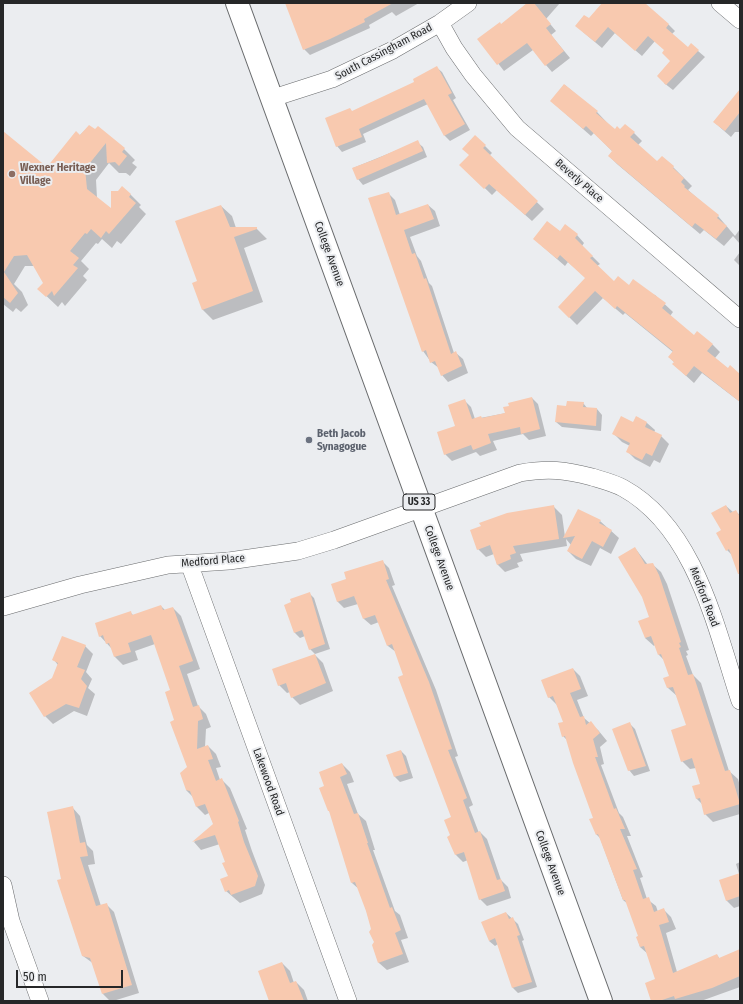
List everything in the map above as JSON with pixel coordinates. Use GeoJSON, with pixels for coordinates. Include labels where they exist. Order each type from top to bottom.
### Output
{"type":"FeatureCollection","features":[{"type":"Feature","properties":{"kind":"main road","name":"College Avenue"},"geometry":{"type":"LineString","coordinates":[[237,3],[273,98],[421,509],[601,1001]]}},
{"type":"Feature","properties":{"kind":"street","name":"South Cassingham Road"},"geometry":{"type":"LineString","coordinates":[[273,98],[332,79],[393,50],[440,23],[468,3]]}},
{"type":"Feature","properties":{"kind":"street"},"geometry":{"type":"LineString","coordinates":[[720,3],[740,20]]}},
{"type":"Feature","properties":{"kind":"street","name":"Beverly Place"},"geometry":{"type":"LineString","coordinates":[[440,23],[454,48],[473,75],[516,128],[740,319]]}},
{"type":"Feature","properties":{"kind":"street","name":"Medford Road"},"geometry":{"type":"LineString","coordinates":[[421,509],[500,480],[541,469],[583,475],[623,488],[656,513],[669,527],[684,549],[699,578],[740,702]]}},
{"type":"Feature","properties":{"kind":"street","name":"Medford Place"},"geometry":{"type":"LineString","coordinates":[[3,607],[80,585],[168,565],[229,561],[298,551],[334,540],[421,509]]}},
{"type":"Feature","properties":{"kind":"street","name":"Lakewood Road"},"geometry":{"type":"LineString","coordinates":[[189,563],[348,1001]]}},
{"type":"Feature","properties":{"kind":"street"},"geometry":{"type":"LineString","coordinates":[[3,885],[11,921],[40,1001]]}},
{"type":"Feature","properties":{"kind":"building"},"geometry":{"type":"Polygon","coordinates":[[[285,3],[393,3],[364,19],[365,22],[303,50],[285,3]]]}},
{"type":"Feature","properties":{"kind":"building"},"geometry":{"type":"Polygon","coordinates":[[[527,3],[534,3],[551,24],[546,28],[564,51],[545,66],[527,43],[497,65],[477,39],[500,22],[501,24],[527,3]]]}},
{"type":"Feature","properties":{"kind":"building"},"geometry":{"type":"Polygon","coordinates":[[[602,3],[645,3],[669,24],[666,28],[688,47],[691,43],[699,50],[666,85],[657,76],[670,61],[662,53],[664,50],[648,36],[635,51],[608,27],[595,42],[575,26],[584,15],[589,18],[602,3]]]}},
{"type":"Feature","properties":{"kind":"building"},"geometry":{"type":"Polygon","coordinates":[[[437,66],[452,93],[448,95],[465,124],[444,136],[424,99],[359,129],[362,137],[336,147],[325,118],[350,108],[352,111],[414,82],[413,79],[437,66]]]}},
{"type":"Feature","properties":{"kind":"building"},"geometry":{"type":"Polygon","coordinates":[[[564,84],[598,111],[596,113],[615,129],[617,126],[620,129],[625,124],[635,132],[630,137],[657,161],[662,156],[674,166],[673,168],[684,178],[681,182],[685,186],[684,187],[719,215],[717,218],[727,226],[716,239],[695,223],[692,227],[608,156],[612,151],[586,126],[583,129],[550,101],[564,84]]]}},
{"type":"Feature","properties":{"kind":"building"},"geometry":{"type":"Polygon","coordinates":[[[740,89],[740,112],[725,131],[713,122],[740,89]]]}},
{"type":"Feature","properties":{"kind":"building"},"geometry":{"type":"Polygon","coordinates":[[[89,125],[95,129],[98,126],[125,148],[122,152],[127,156],[119,166],[115,162],[107,163],[106,143],[85,169],[87,189],[111,208],[111,191],[118,191],[122,186],[131,194],[129,197],[136,203],[109,234],[106,231],[101,238],[91,229],[87,234],[85,233],[70,251],[79,258],[73,265],[78,268],[54,296],[52,291],[46,297],[37,289],[43,283],[27,255],[14,256],[4,272],[18,293],[10,303],[3,297],[3,131],[47,167],[76,131],[80,135],[89,125]]]}},
{"type":"Feature","properties":{"kind":"building"},"geometry":{"type":"Polygon","coordinates":[[[475,135],[486,145],[483,148],[538,201],[525,215],[489,184],[484,189],[459,165],[469,155],[462,149],[475,135]]]}},
{"type":"Feature","properties":{"kind":"building"},"geometry":{"type":"Polygon","coordinates":[[[418,140],[423,151],[357,180],[352,168],[418,140]]]}},
{"type":"Feature","properties":{"kind":"building"},"geometry":{"type":"Polygon","coordinates":[[[389,192],[396,215],[428,204],[434,219],[404,230],[412,254],[415,253],[424,279],[426,278],[451,354],[456,351],[462,366],[441,376],[435,361],[430,363],[426,350],[422,352],[368,198],[389,192]]]}},
{"type":"Feature","properties":{"kind":"building"},"geometry":{"type":"Polygon","coordinates":[[[221,205],[230,227],[257,227],[257,229],[234,237],[253,291],[202,310],[192,283],[197,281],[175,221],[221,205]]]}},
{"type":"Feature","properties":{"kind":"building"},"geometry":{"type":"Polygon","coordinates":[[[547,221],[560,231],[565,224],[578,234],[575,238],[593,256],[590,258],[614,281],[618,276],[629,285],[633,279],[666,303],[662,308],[694,335],[697,331],[713,344],[707,351],[728,368],[730,365],[740,374],[740,402],[694,366],[686,376],[672,364],[674,362],[668,357],[673,351],[617,306],[615,309],[595,291],[569,318],[558,307],[585,278],[560,255],[557,259],[533,239],[547,221]]]}},
{"type":"Feature","properties":{"kind":"building"},"geometry":{"type":"Polygon","coordinates":[[[532,397],[540,429],[521,434],[520,427],[488,434],[491,443],[473,450],[471,445],[444,455],[437,432],[455,426],[448,405],[465,399],[472,419],[481,416],[482,418],[505,413],[503,407],[509,406],[508,403],[532,397]]]}},
{"type":"Feature","properties":{"kind":"building"},"geometry":{"type":"Polygon","coordinates":[[[567,401],[584,402],[583,407],[597,408],[596,426],[555,422],[557,405],[566,406],[567,401]]]}},
{"type":"Feature","properties":{"kind":"building"},"geometry":{"type":"Polygon","coordinates":[[[621,416],[633,422],[636,416],[647,422],[645,427],[662,435],[652,456],[646,453],[642,460],[626,452],[630,443],[612,434],[621,416]]]}},
{"type":"Feature","properties":{"kind":"building"},"geometry":{"type":"Polygon","coordinates":[[[554,505],[559,539],[513,546],[516,553],[510,555],[511,559],[497,565],[490,545],[477,550],[470,530],[481,526],[479,523],[507,513],[554,505]]]}},
{"type":"Feature","properties":{"kind":"building"},"geometry":{"type":"Polygon","coordinates":[[[726,505],[730,513],[736,510],[740,517],[740,574],[738,574],[729,549],[726,551],[716,533],[721,530],[711,513],[726,505]]]}},
{"type":"Feature","properties":{"kind":"building"},"geometry":{"type":"Polygon","coordinates":[[[578,509],[601,520],[599,523],[612,530],[603,547],[592,541],[582,559],[567,551],[575,536],[563,538],[578,509]]]}},
{"type":"Feature","properties":{"kind":"building"},"geometry":{"type":"Polygon","coordinates":[[[635,547],[645,564],[653,563],[659,575],[681,642],[679,643],[681,647],[679,648],[688,675],[693,674],[725,771],[730,770],[740,804],[704,815],[700,798],[696,799],[692,786],[700,784],[692,758],[681,762],[671,730],[686,725],[673,687],[667,688],[663,678],[669,676],[661,654],[658,655],[651,636],[645,638],[638,621],[649,617],[642,597],[618,557],[635,547]]]}},
{"type":"Feature","properties":{"kind":"building"},"geometry":{"type":"Polygon","coordinates":[[[383,560],[389,579],[386,580],[429,682],[452,749],[448,750],[467,798],[463,800],[475,833],[480,831],[497,880],[501,879],[505,891],[479,900],[464,852],[455,855],[447,837],[450,835],[444,820],[451,817],[398,677],[403,675],[392,644],[387,646],[375,615],[363,619],[354,596],[337,602],[331,584],[346,579],[344,572],[383,560]]]}},
{"type":"Feature","properties":{"kind":"building"},"geometry":{"type":"Polygon","coordinates":[[[310,592],[325,644],[309,650],[302,630],[294,633],[284,605],[291,602],[290,599],[310,592]]]}},
{"type":"Feature","properties":{"kind":"building"},"geometry":{"type":"Polygon","coordinates":[[[161,605],[163,610],[173,607],[193,661],[179,666],[193,707],[199,705],[203,719],[198,721],[197,749],[208,745],[213,759],[208,760],[216,781],[222,778],[239,821],[238,822],[244,842],[258,876],[255,886],[231,895],[229,890],[225,892],[220,879],[228,876],[222,863],[225,862],[215,835],[192,842],[213,824],[205,804],[196,807],[190,791],[186,790],[180,773],[187,767],[170,722],[174,720],[165,692],[170,690],[151,635],[128,643],[131,652],[114,657],[109,643],[106,644],[103,635],[99,637],[95,623],[131,611],[132,615],[161,605]]]}},
{"type":"Feature","properties":{"kind":"building"},"geometry":{"type":"Polygon","coordinates":[[[62,636],[86,645],[77,667],[85,670],[81,679],[87,686],[79,708],[66,704],[44,717],[29,693],[52,678],[58,663],[52,660],[62,636]]]}},
{"type":"Feature","properties":{"kind":"building"},"geometry":{"type":"Polygon","coordinates":[[[315,654],[326,683],[291,698],[286,683],[278,686],[272,669],[315,654]]]}},
{"type":"Feature","properties":{"kind":"building"},"geometry":{"type":"Polygon","coordinates":[[[573,668],[581,689],[570,693],[580,717],[584,716],[586,725],[591,721],[600,733],[593,739],[598,757],[595,757],[614,809],[616,808],[625,829],[620,829],[637,869],[633,870],[643,899],[649,897],[654,912],[664,908],[669,922],[659,925],[673,973],[717,954],[719,958],[740,949],[740,976],[712,988],[675,999],[674,996],[659,1001],[651,1001],[645,983],[655,979],[644,946],[640,947],[636,937],[638,936],[625,900],[623,900],[598,834],[596,835],[589,819],[593,818],[565,736],[562,737],[558,723],[563,722],[553,696],[548,698],[541,680],[573,668]]]}},
{"type":"Feature","properties":{"kind":"building"},"geometry":{"type":"Polygon","coordinates":[[[630,722],[646,766],[628,771],[612,729],[630,722]]]}},
{"type":"Feature","properties":{"kind":"building"},"geometry":{"type":"Polygon","coordinates":[[[401,750],[408,773],[394,777],[386,755],[401,750]]]}},
{"type":"Feature","properties":{"kind":"building"},"geometry":{"type":"Polygon","coordinates":[[[342,763],[347,774],[340,777],[354,814],[358,813],[390,908],[392,907],[401,930],[395,933],[403,954],[378,963],[372,945],[374,942],[369,932],[371,929],[366,911],[355,882],[351,883],[329,811],[319,788],[324,786],[319,772],[342,763]]]}},
{"type":"Feature","properties":{"kind":"building"},"geometry":{"type":"Polygon","coordinates":[[[73,806],[80,843],[85,842],[88,856],[80,857],[96,906],[107,903],[132,985],[102,994],[90,958],[82,956],[57,880],[61,879],[47,812],[73,806]]]}},
{"type":"Feature","properties":{"kind":"building"},"geometry":{"type":"Polygon","coordinates":[[[740,873],[740,896],[726,901],[719,880],[740,873]]]}},
{"type":"Feature","properties":{"kind":"building"},"geometry":{"type":"Polygon","coordinates":[[[506,912],[509,919],[513,917],[520,935],[517,936],[532,982],[512,988],[495,938],[489,941],[481,922],[506,912]]]}},
{"type":"Feature","properties":{"kind":"building"},"geometry":{"type":"Polygon","coordinates":[[[282,962],[290,983],[296,981],[304,1001],[269,1001],[258,971],[282,962]]]}},
{"type":"Feature","properties":{"kind":"place","name":"Wexner Heritage Village"},"geometry":{"type":"Point","coordinates":[12,174]}},
{"type":"Feature","properties":{"kind":"place","name":"Beth Jacob Synagogue"},"geometry":{"type":"Point","coordinates":[309,440]}}]}
